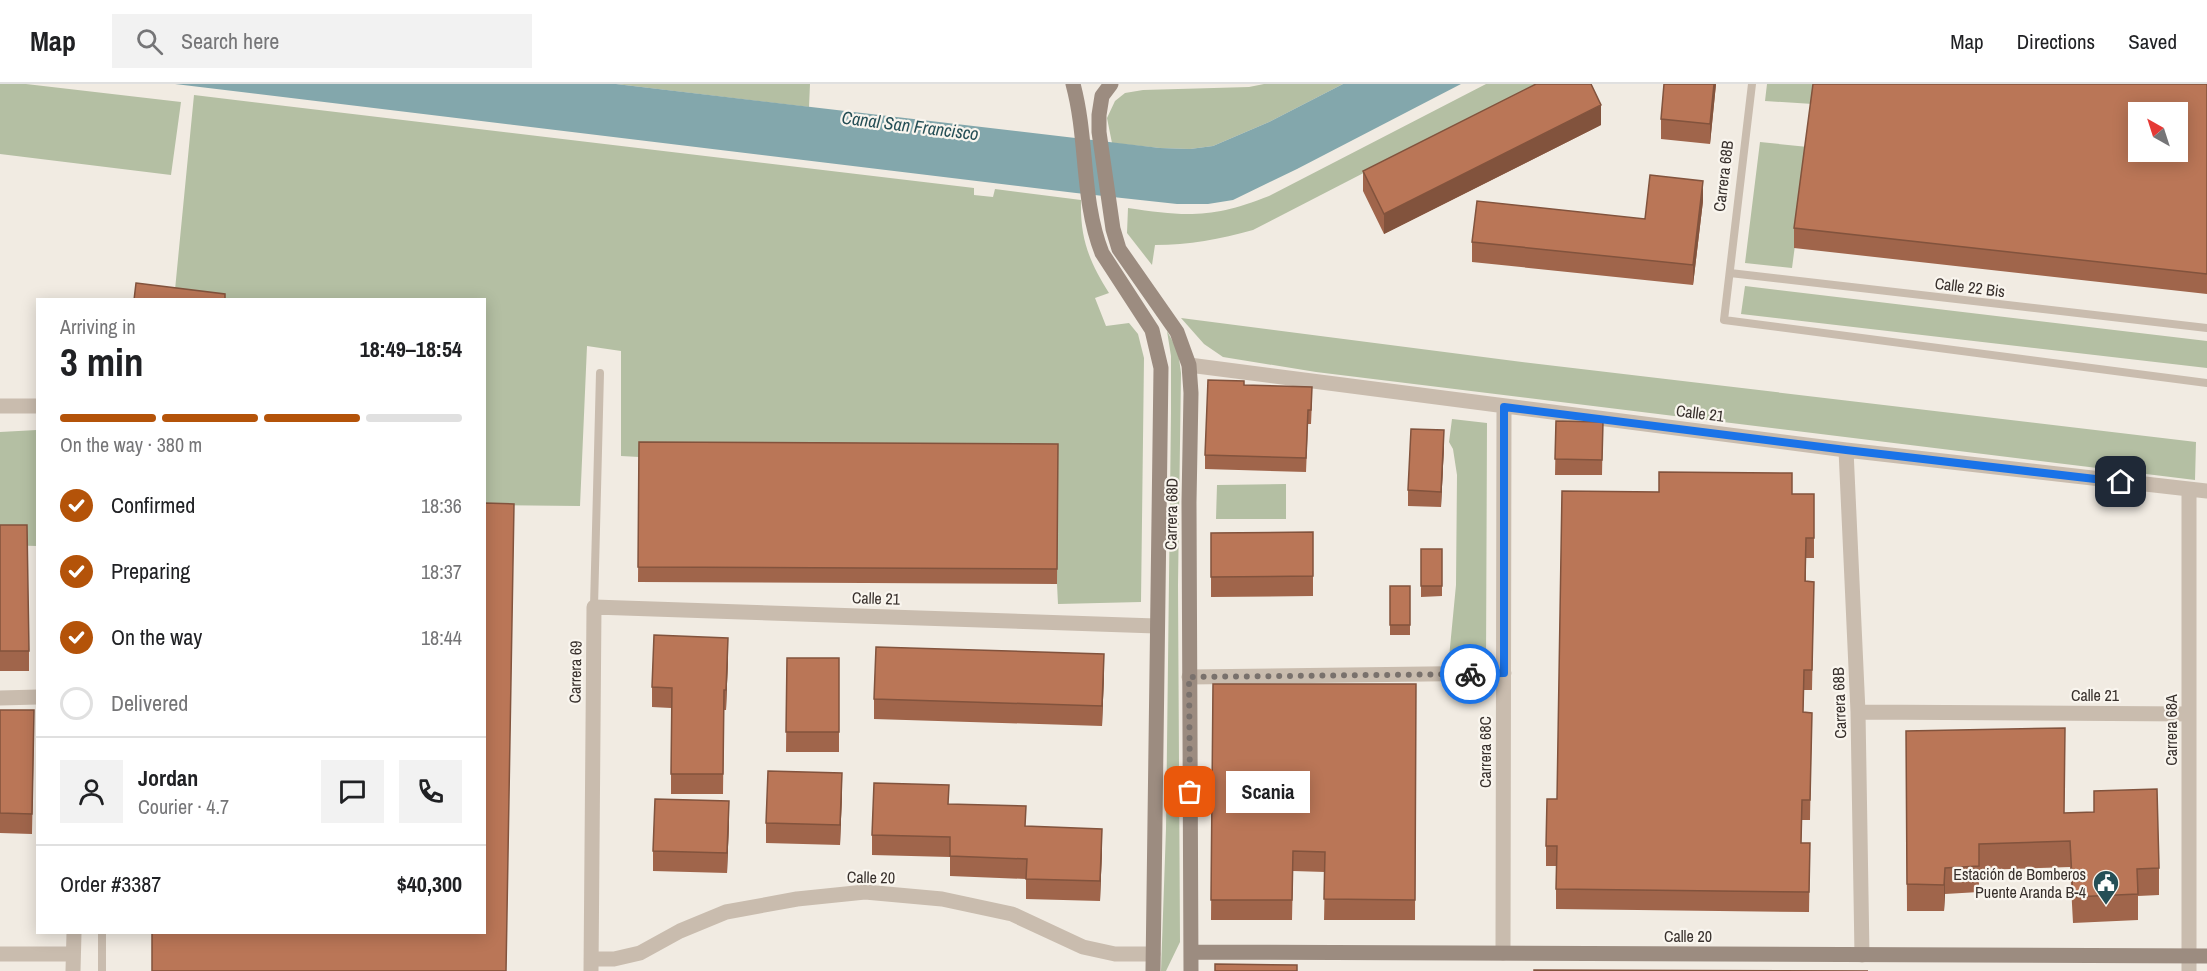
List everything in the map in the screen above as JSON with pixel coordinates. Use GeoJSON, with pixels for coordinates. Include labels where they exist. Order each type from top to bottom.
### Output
{"type":"FeatureCollection","features":[{"type":"Feature","properties":{"kind":"main road","name":"Carrera 68D"},"geometry":{"type":"LineString","coordinates":[[1073,84],[1082,133],[1090,207],[1097,239],[1102,253],[1152,330],[1161,368],[1153,971]]}},
{"type":"Feature","properties":{"kind":"main road","name":"Carrera 68D"},"geometry":{"type":"LineString","coordinates":[[1111,84],[1100,103],[1099,132],[1108,207],[1119,249],[1177,332],[1189,365],[1191,393],[1189,502],[1191,971]]}},
{"type":"Feature","properties":{"kind":"main road","name":"Calle 20"},"geometry":{"type":"LineString","coordinates":[[1192,952],[1862,955],[2189,963],[2207,956]]}},
{"type":"Feature","properties":{"kind":"main road"},"geometry":{"type":"LineString","coordinates":[[1180,971],[1192,952]]}},
{"type":"Feature","properties":{"kind":"street","name":"Calle 21"},"geometry":{"type":"LineString","coordinates":[[1189,365],[1846,450],[2207,491]]}},
{"type":"Feature","properties":{"kind":"street"},"geometry":{"type":"LineString","coordinates":[[0,406],[36,406]]}},
{"type":"Feature","properties":{"kind":"street","name":"Carrera 68C"},"geometry":{"type":"LineString","coordinates":[[1503,953],[1504,407]]}},
{"type":"Feature","properties":{"kind":"street","name":"Carrera 68B"},"geometry":{"type":"LineString","coordinates":[[1846,450],[1858,712],[1862,955]]}},
{"type":"Feature","properties":{"kind":"street","name":"Carrera 68A"},"geometry":{"type":"LineString","coordinates":[[2189,489],[2189,963]]}},
{"type":"Feature","properties":{"kind":"street","name":"Calle 21"},"geometry":{"type":"LineString","coordinates":[[594,607],[1156,626]]}},
{"type":"Feature","properties":{"kind":"street","name":"Carrera 69"},"geometry":{"type":"LineString","coordinates":[[591,965],[594,607]]}},
{"type":"Feature","properties":{"kind":"street"},"geometry":{"type":"LineString","coordinates":[[1189,677],[1504,673]]}},
{"type":"Feature","properties":{"kind":"street"},"geometry":{"type":"LineString","coordinates":[[0,698],[36,697]]}},
{"type":"Feature","properties":{"kind":"street","name":"Calle 21"},"geometry":{"type":"LineString","coordinates":[[1858,712],[2189,714]]}},
{"type":"Feature","properties":{"kind":"street","name":"Calle 20"},"geometry":{"type":"LineString","coordinates":[[591,965],[640,952],[680,931],[726,912],[797,899],[865,892],[942,899],[1012,914],[1083,947],[1115,954],[1153,954]]}},
{"type":"Feature","properties":{"kind":"street"},"geometry":{"type":"LineString","coordinates":[[73,971],[74,934]]}},
{"type":"Feature","properties":{"kind":"street"},"geometry":{"type":"LineString","coordinates":[[0,954],[74,954]]}},
{"type":"Feature","properties":{"kind":"lane","name":"Carrera 68B"},"geometry":{"type":"LineString","coordinates":[[1752,84],[1724,320],[2207,383]]}},
{"type":"Feature","properties":{"kind":"lane","name":"Calle 22 Bis"},"geometry":{"type":"LineString","coordinates":[[1730,273],[2207,328]]}},
{"type":"Feature","properties":{"kind":"lane","name":"Carrera 69"},"geometry":{"type":"LineString","coordinates":[[594,607],[600,373]]}},
{"type":"Feature","properties":{"kind":"lane"},"geometry":{"type":"LineString","coordinates":[[102,934],[102,971]]}},
{"type":"Feature","properties":{"kind":"green space"},"geometry":{"type":"Polygon","coordinates":[[[0,84],[26,84],[181,102],[171,175],[0,154],[0,84]]]}},
{"type":"Feature","properties":{"kind":"green space"},"geometry":{"type":"Polygon","coordinates":[[[616,84],[810,84],[809,107],[616,84]]]}},
{"type":"Feature","properties":{"kind":"green space"},"geometry":{"type":"Polygon","coordinates":[[[1264,84],[1343,84],[1269,122],[1213,146],[1190,149],[1112,143],[1107,118],[1115,101],[1125,93],[1143,90],[1249,87],[1264,84]]]}},
{"type":"Feature","properties":{"kind":"green space"},"geometry":{"type":"Polygon","coordinates":[[[1486,84],[1536,84],[1253,230],[1204,241],[1155,245],[1152,265],[1127,233],[1128,208],[1200,214],[1250,203],[1269,196],[1486,84]]]}},
{"type":"Feature","properties":{"kind":"green space"},"geometry":{"type":"Polygon","coordinates":[[[1767,84],[1816,84],[1813,104],[1765,101],[1767,84]]]}},
{"type":"Feature","properties":{"kind":"green space"},"geometry":{"type":"Polygon","coordinates":[[[194,95],[974,188],[974,195],[993,197],[995,189],[1081,200],[1082,226],[1087,249],[1109,293],[1095,298],[1106,326],[1129,323],[1138,334],[1144,358],[1141,602],[1058,604],[1057,584],[639,457],[621,456],[621,351],[587,346],[580,506],[486,505],[486,298],[174,298],[194,95]]]}},
{"type":"Feature","properties":{"kind":"green space"},"geometry":{"type":"Polygon","coordinates":[[[1760,142],[1808,147],[1792,268],[1745,263],[1760,142]]]}},
{"type":"Feature","properties":{"kind":"green space"},"geometry":{"type":"Polygon","coordinates":[[[1745,286],[2207,341],[2207,368],[1741,314],[1745,286]]]}},
{"type":"Feature","properties":{"kind":"green space"},"geometry":{"type":"Polygon","coordinates":[[[1181,318],[1522,362],[2196,442],[2195,480],[1316,372],[1223,357],[1204,344],[1181,318]]]}},
{"type":"Feature","properties":{"kind":"green space"},"geometry":{"type":"Polygon","coordinates":[[[1167,331],[1178,351],[1181,373],[1178,585],[1180,942],[1166,971],[1161,971],[1166,829],[1171,413],[1171,356],[1167,331]]]}},
{"type":"Feature","properties":{"kind":"green space"},"geometry":{"type":"Polygon","coordinates":[[[1452,419],[1487,423],[1486,667],[1448,668],[1456,585],[1457,475],[1453,449],[1449,442],[1452,419]]]}},
{"type":"Feature","properties":{"kind":"green space"},"geometry":{"type":"Polygon","coordinates":[[[36,430],[36,546],[0,545],[0,432],[36,430]]]}},
{"type":"Feature","properties":{"kind":"green space"},"geometry":{"type":"Polygon","coordinates":[[[1286,484],[1286,519],[1216,519],[1217,485],[1286,484]]]}},
{"type":"Feature","properties":{"kind":"water","name":"Canal San Francisco"},"geometry":{"type":"Polygon","coordinates":[[[175,84],[616,84],[1160,148],[1190,149],[1213,146],[1269,122],[1343,84],[1461,84],[1233,200],[1208,204],[1177,204],[175,84]]]}},
{"type":"Feature","properties":{"kind":"building"},"geometry":{"type":"Polygon","coordinates":[[[1536,84],[1591,84],[1601,105],[1384,214],[1363,171],[1536,84]]]}},
{"type":"Feature","properties":{"kind":"building"},"geometry":{"type":"Polygon","coordinates":[[[1664,84],[1714,84],[1710,124],[1661,119],[1664,84]]]}},
{"type":"Feature","properties":{"kind":"building"},"geometry":{"type":"Polygon","coordinates":[[[1813,84],[2207,84],[2207,274],[1794,228],[1813,84]]]}},
{"type":"Feature","properties":{"kind":"building"},"geometry":{"type":"Polygon","coordinates":[[[1650,175],[1703,181],[1693,265],[1472,242],[1477,201],[1645,219],[1650,175]]]}},
{"type":"Feature","properties":{"kind":"building"},"geometry":{"type":"Polygon","coordinates":[[[136,283],[225,294],[225,298],[134,298],[136,283]]]}},
{"type":"Feature","properties":{"kind":"building"},"geometry":{"type":"Polygon","coordinates":[[[1208,380],[1244,381],[1244,385],[1312,387],[1311,410],[1308,410],[1306,458],[1205,455],[1208,380]]]}},
{"type":"Feature","properties":{"kind":"building"},"geometry":{"type":"Polygon","coordinates":[[[1556,421],[1603,422],[1602,460],[1555,459],[1556,421]]]}},
{"type":"Feature","properties":{"kind":"building"},"geometry":{"type":"Polygon","coordinates":[[[1411,429],[1444,430],[1441,492],[1408,490],[1411,429]]]}},
{"type":"Feature","properties":{"kind":"building"},"geometry":{"type":"Polygon","coordinates":[[[639,442],[1058,444],[1057,569],[638,567],[639,442]]]}},
{"type":"Feature","properties":{"kind":"building"},"geometry":{"type":"Polygon","coordinates":[[[1659,472],[1792,473],[1792,494],[1814,494],[1814,538],[1806,538],[1805,581],[1814,582],[1812,670],[1804,670],[1803,712],[1812,713],[1810,800],[1802,800],[1801,843],[1810,843],[1809,892],[1556,889],[1557,846],[1546,846],[1547,799],[1557,799],[1562,491],[1659,492],[1659,472]]]}},
{"type":"Feature","properties":{"kind":"building"},"geometry":{"type":"Polygon","coordinates":[[[486,503],[514,504],[506,971],[152,971],[152,934],[486,934],[486,503]]]}},
{"type":"Feature","properties":{"kind":"building"},"geometry":{"type":"Polygon","coordinates":[[[0,525],[27,525],[29,651],[0,651],[0,525]]]}},
{"type":"Feature","properties":{"kind":"building"},"geometry":{"type":"Polygon","coordinates":[[[1313,532],[1313,576],[1211,577],[1211,533],[1313,532]]]}},
{"type":"Feature","properties":{"kind":"building"},"geometry":{"type":"Polygon","coordinates":[[[1421,549],[1442,549],[1442,586],[1421,586],[1421,549]]]}},
{"type":"Feature","properties":{"kind":"building"},"geometry":{"type":"Polygon","coordinates":[[[1390,586],[1410,586],[1410,625],[1390,625],[1390,586]]]}},
{"type":"Feature","properties":{"kind":"building"},"geometry":{"type":"Polygon","coordinates":[[[654,635],[728,638],[726,690],[724,690],[723,774],[671,774],[672,688],[652,687],[654,635]]]}},
{"type":"Feature","properties":{"kind":"building"},"geometry":{"type":"Polygon","coordinates":[[[876,647],[1104,654],[1102,706],[874,699],[876,647]]]}},
{"type":"Feature","properties":{"kind":"building"},"geometry":{"type":"Polygon","coordinates":[[[787,658],[839,658],[839,732],[786,732],[787,658]]]}},
{"type":"Feature","properties":{"kind":"building"},"geometry":{"type":"Polygon","coordinates":[[[1213,684],[1416,684],[1415,900],[1324,899],[1325,852],[1293,851],[1292,900],[1211,900],[1213,684]]]}},
{"type":"Feature","properties":{"kind":"building"},"geometry":{"type":"Polygon","coordinates":[[[0,710],[34,710],[32,814],[0,813],[0,710]]]}},
{"type":"Feature","properties":{"kind":"building"},"geometry":{"type":"Polygon","coordinates":[[[2065,728],[2064,813],[2094,812],[2094,791],[2157,789],[2159,868],[2137,869],[2138,894],[2073,897],[2070,841],[1979,844],[1979,866],[1945,868],[1944,885],[1907,884],[1906,731],[2065,728]]]}},
{"type":"Feature","properties":{"kind":"building"},"geometry":{"type":"Polygon","coordinates":[[[768,771],[842,773],[840,825],[766,823],[768,771]]]}},
{"type":"Feature","properties":{"kind":"building"},"geometry":{"type":"Polygon","coordinates":[[[874,783],[949,785],[948,804],[1026,806],[1025,826],[1102,829],[1100,881],[1026,879],[1027,859],[950,856],[950,837],[872,835],[874,783]]]}},
{"type":"Feature","properties":{"kind":"building"},"geometry":{"type":"Polygon","coordinates":[[[655,799],[729,801],[727,853],[653,851],[655,799]]]}},
{"type":"Feature","properties":{"kind":"building"},"geometry":{"type":"Polygon","coordinates":[[[1215,964],[1297,965],[1297,971],[1215,971],[1215,964]]]}},
{"type":"Feature","properties":{"kind":"building"},"geometry":{"type":"Polygon","coordinates":[[[1534,970],[1868,971],[1534,971],[1534,970]]]}},
{"type":"Feature","properties":{"kind":"way so far"},"geometry":{"type":"LineString","coordinates":[[1190,792],[1189,677],[1470,674]]}},
{"type":"Feature","properties":{"kind":"place","name":"Scania"},"geometry":{"type":"Point","coordinates":[1190,792]}},
{"type":"Feature","properties":{"kind":"place","name":"Estación de Bomberos Puente Aranda B-4"},"geometry":{"type":"Point","coordinates":[2106,906]}},
{"type":"Feature","properties":{"kind":"route"},"geometry":{"type":"LineString","coordinates":[[1470,674],[1504,673],[1504,407],[2121,482]]}}]}
